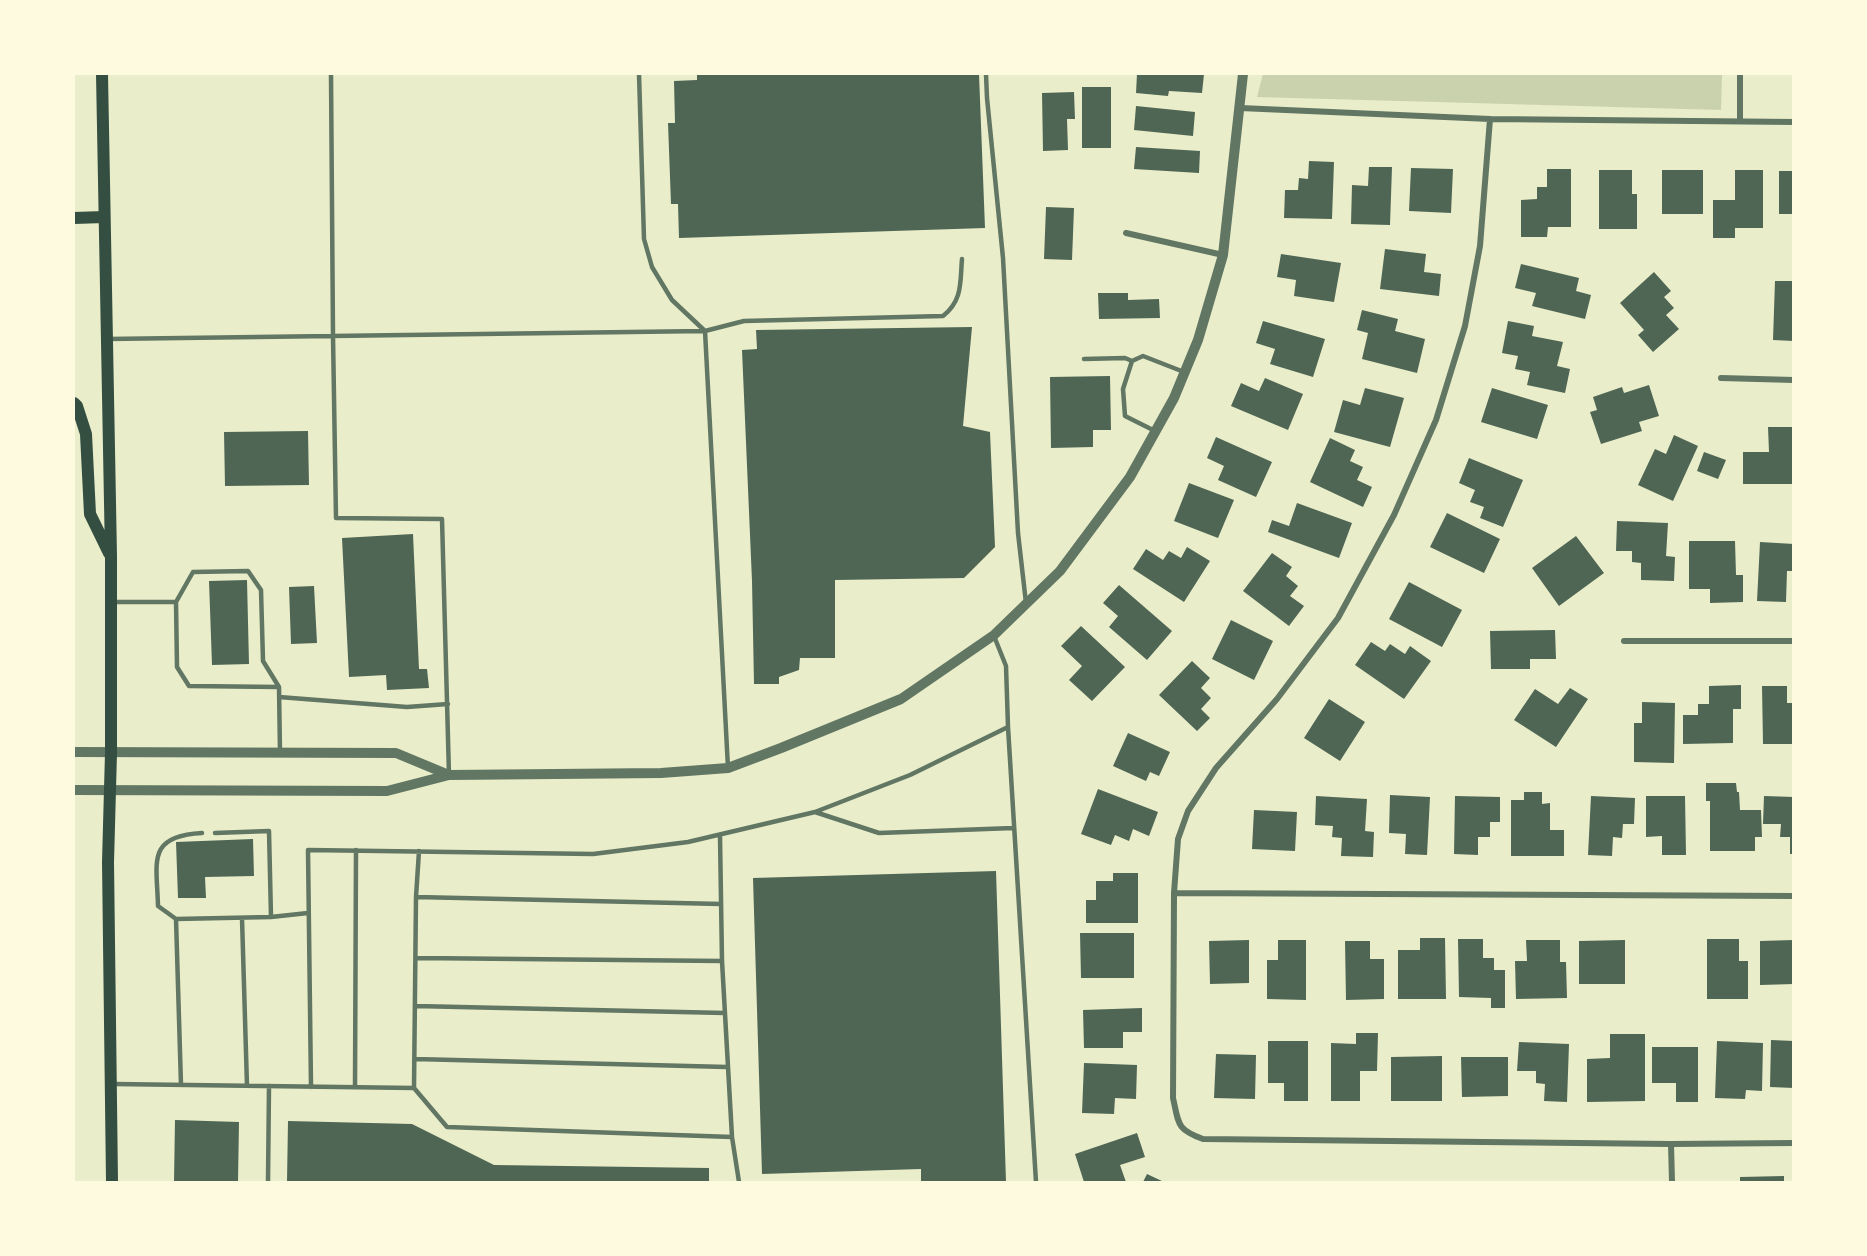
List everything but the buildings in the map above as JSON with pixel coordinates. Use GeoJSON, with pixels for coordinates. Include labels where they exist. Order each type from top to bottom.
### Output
{"type":"FeatureCollection","features":[{"type":"Feature","properties":{"kind":"main road"},"geometry":{"type":"LineString","coordinates":[[102,74],[111,556],[111,753],[108,862],[112,1182]]}},
{"type":"Feature","properties":{"kind":"main road"},"geometry":{"type":"LineString","coordinates":[[74,218],[104,218]]}},
{"type":"Feature","properties":{"kind":"main road"},"geometry":{"type":"LineString","coordinates":[[74,403],[86,434],[90,514],[111,556]]}},
{"type":"Feature","properties":{"kind":"street"},"geometry":{"type":"LineString","coordinates":[[74,790],[387,791],[449,776],[662,773],[728,768],[901,699],[994,635],[1060,571],[1130,477],[1174,398],[1198,340],[1223,255],[1243,74]]}},
{"type":"Feature","properties":{"kind":"street"},"geometry":{"type":"LineString","coordinates":[[1740,74],[1740,121]]}},
{"type":"Feature","properties":{"kind":"street"},"geometry":{"type":"LineString","coordinates":[[1240,108],[1490,118],[1794,122]]}},
{"type":"Feature","properties":{"kind":"street"},"geometry":{"type":"LineString","coordinates":[[1490,118],[1478,257],[1465,326],[1436,420],[1394,515],[1338,618],[1278,699],[1216,768],[1188,811],[1178,839],[1174,893],[1173,1098],[1179,1124],[1186,1133],[1203,1139],[1671,1144],[1794,1143]]}},
{"type":"Feature","properties":{"kind":"street"},"geometry":{"type":"LineString","coordinates":[[1126,233],[1223,255]]}},
{"type":"Feature","properties":{"kind":"street"},"geometry":{"type":"LineString","coordinates":[[1721,378],[1794,380]]}},
{"type":"Feature","properties":{"kind":"street"},"geometry":{"type":"LineString","coordinates":[[1624,641],[1794,641]]}},
{"type":"Feature","properties":{"kind":"street"},"geometry":{"type":"LineString","coordinates":[[74,752],[396,753],[449,776]]}},
{"type":"Feature","properties":{"kind":"street"},"geometry":{"type":"LineString","coordinates":[[1174,893],[1794,896]]}},
{"type":"Feature","properties":{"kind":"street"},"geometry":{"type":"LineString","coordinates":[[1671,1144],[1672,1182]]}},
{"type":"Feature","properties":{"kind":"lane"},"geometry":{"type":"LineString","coordinates":[[331,74],[336,518],[442,519],[449,776]]}},
{"type":"Feature","properties":{"kind":"lane"},"geometry":{"type":"LineString","coordinates":[[639,74],[645,239],[652,267],[672,300],[705,331],[728,768]]}},
{"type":"Feature","properties":{"kind":"lane"},"geometry":{"type":"LineString","coordinates":[[986,74],[1003,258],[1018,533],[1026,603]]}},
{"type":"Feature","properties":{"kind":"lane"},"geometry":{"type":"LineString","coordinates":[[107,339],[705,331],[744,321],[943,316],[953,308],[959,294],[962,259]]}},
{"type":"Feature","properties":{"kind":"lane"},"geometry":{"type":"LineString","coordinates":[[1084,359],[1125,358],[1132,361],[1143,356],[1184,372]]}},
{"type":"Feature","properties":{"kind":"lane"},"geometry":{"type":"LineString","coordinates":[[1132,361],[1123,389],[1125,416],[1155,431]]}},
{"type":"Feature","properties":{"kind":"lane"},"geometry":{"type":"LineString","coordinates":[[279,687],[189,686],[177,667],[176,602],[193,572],[248,571],[261,590],[263,661],[279,687],[280,753]]}},
{"type":"Feature","properties":{"kind":"lane"},"geometry":{"type":"LineString","coordinates":[[111,602],[176,602]]}},
{"type":"Feature","properties":{"kind":"lane"},"geometry":{"type":"LineString","coordinates":[[994,635],[1006,666],[1013,828],[1036,1182]]}},
{"type":"Feature","properties":{"kind":"lane"},"geometry":{"type":"LineString","coordinates":[[279,697],[407,707],[448,704]]}},
{"type":"Feature","properties":{"kind":"lane"},"geometry":{"type":"LineString","coordinates":[[311,1087],[308,850],[593,854],[688,842],[815,812],[910,775],[1008,727]]}},
{"type":"Feature","properties":{"kind":"lane"},"geometry":{"type":"LineString","coordinates":[[815,812],[879,833],[1013,828]]}},
{"type":"Feature","properties":{"kind":"lane"},"geometry":{"type":"LineString","coordinates":[[215,833],[269,831],[271,917]]}},
{"type":"Feature","properties":{"kind":"lane"},"geometry":{"type":"LineString","coordinates":[[202,833],[183,834],[163,845],[157,862],[158,906],[176,919],[271,917],[308,913]]}},
{"type":"Feature","properties":{"kind":"lane"},"geometry":{"type":"LineString","coordinates":[[720,836],[727,1067],[732,1137],[739,1182]]}},
{"type":"Feature","properties":{"kind":"lane"},"geometry":{"type":"LineString","coordinates":[[355,1087],[356,850]]}},
{"type":"Feature","properties":{"kind":"lane"},"geometry":{"type":"LineString","coordinates":[[419,852],[416,897],[414,1088],[447,1127],[732,1137]]}},
{"type":"Feature","properties":{"kind":"lane"},"geometry":{"type":"LineString","coordinates":[[416,897],[721,904]]}},
{"type":"Feature","properties":{"kind":"lane"},"geometry":{"type":"LineString","coordinates":[[242,918],[247,1086]]}},
{"type":"Feature","properties":{"kind":"lane"},"geometry":{"type":"LineString","coordinates":[[176,919],[181,1085]]}},
{"type":"Feature","properties":{"kind":"lane"},"geometry":{"type":"LineString","coordinates":[[417,958],[722,961]]}},
{"type":"Feature","properties":{"kind":"lane"},"geometry":{"type":"LineString","coordinates":[[415,1006],[725,1013]]}},
{"type":"Feature","properties":{"kind":"lane"},"geometry":{"type":"LineString","coordinates":[[414,1059],[727,1067]]}},
{"type":"Feature","properties":{"kind":"lane"},"geometry":{"type":"LineString","coordinates":[[111,1084],[414,1088]]}},
{"type":"Feature","properties":{"kind":"lane"},"geometry":{"type":"LineString","coordinates":[[268,1182],[269,1086]]}},
{"type":"Feature","properties":{"kind":"green space"},"geometry":{"type":"Polygon","coordinates":[[[1263,74],[1722,74],[1721,110],[1257,97],[1263,74]]]}}]}
